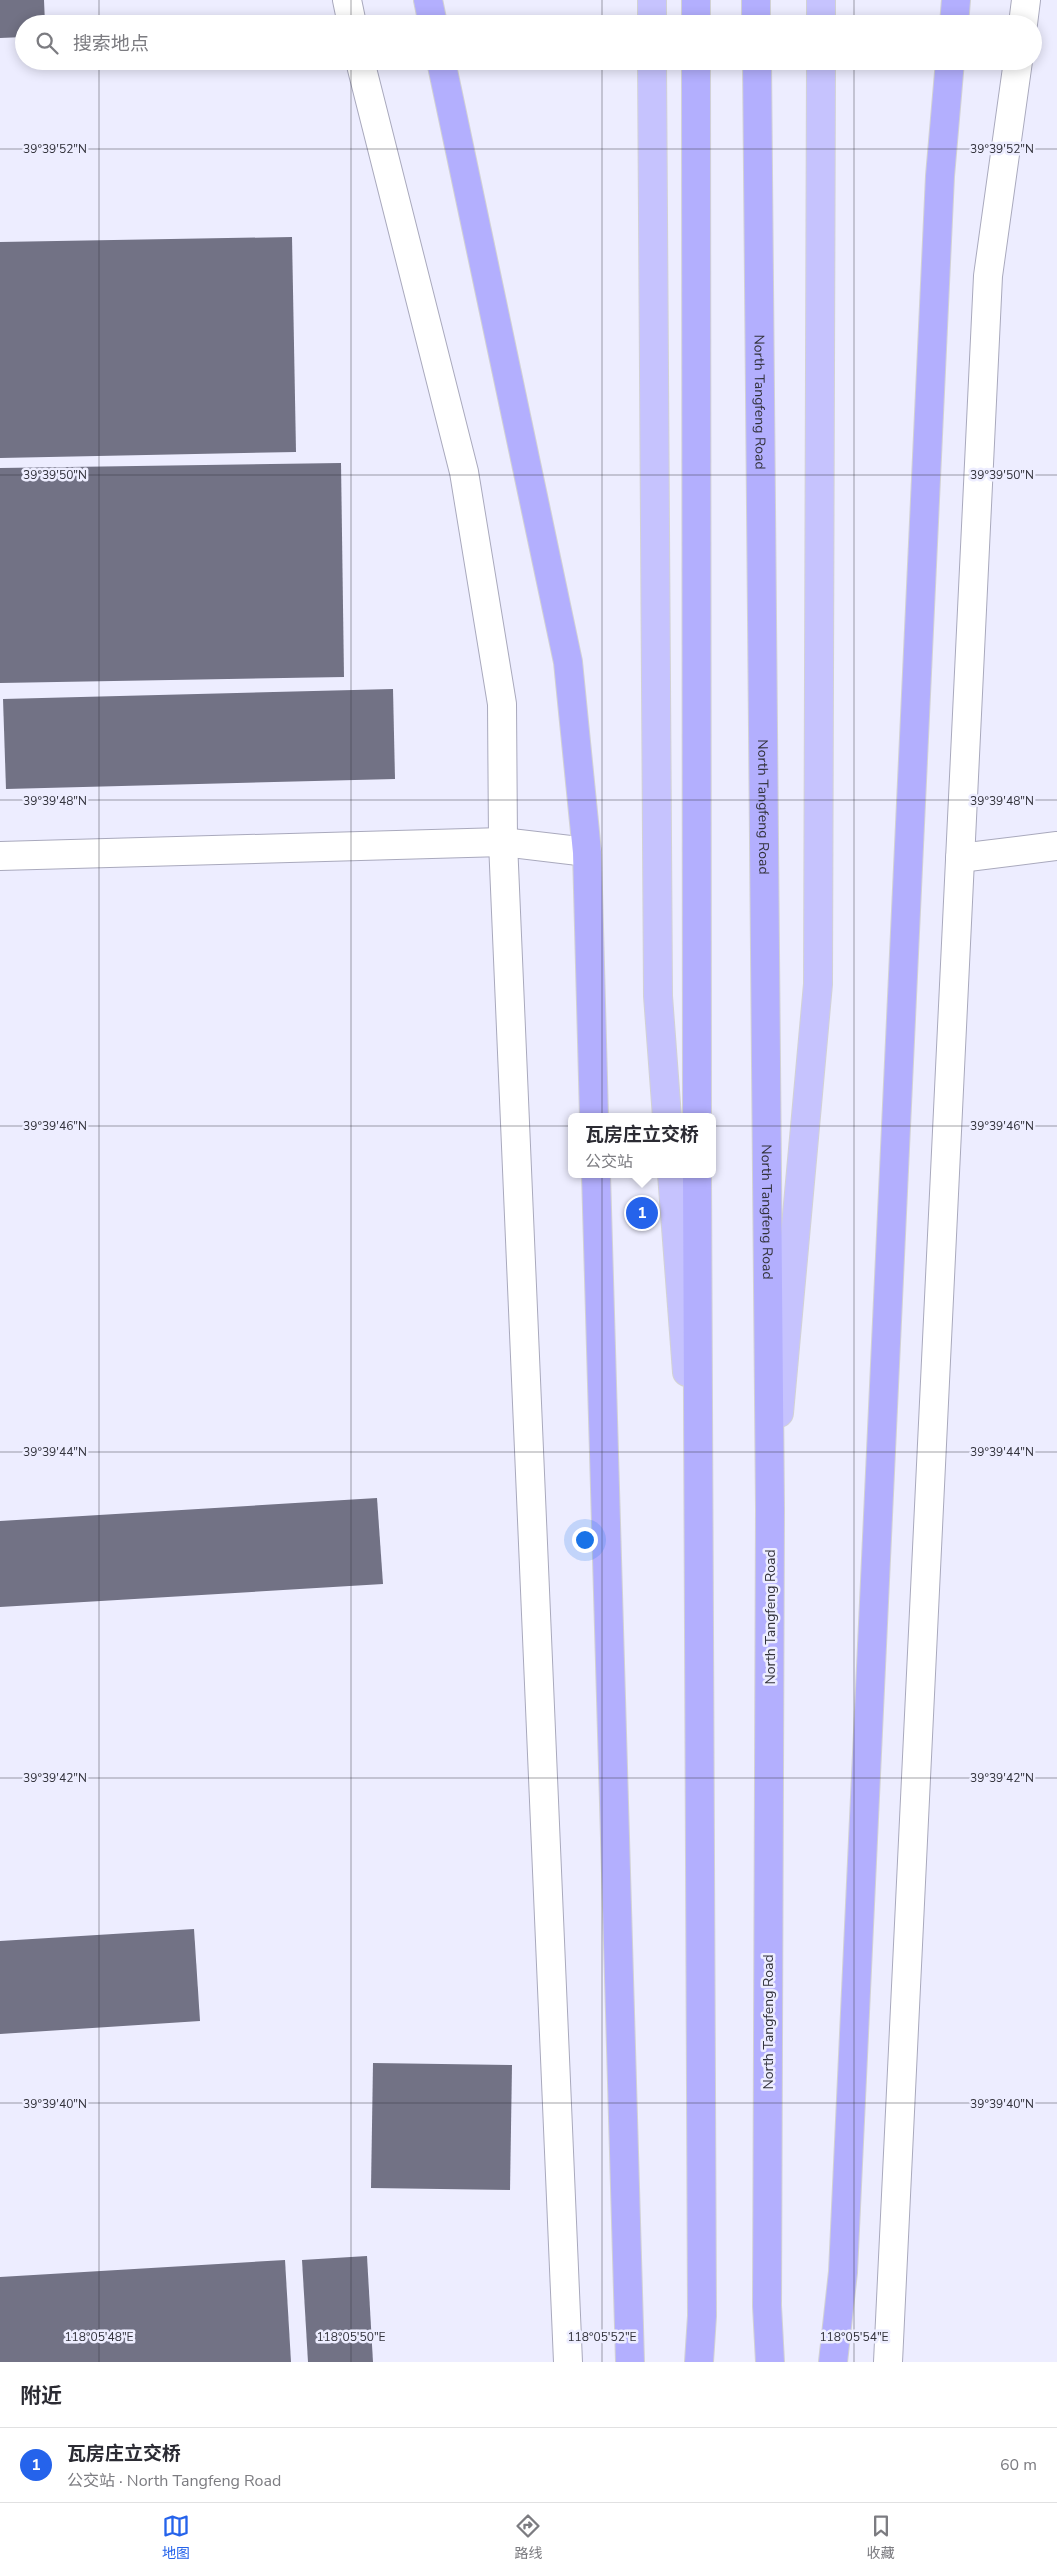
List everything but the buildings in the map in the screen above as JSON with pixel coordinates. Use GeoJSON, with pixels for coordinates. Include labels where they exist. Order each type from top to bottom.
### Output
{"type":"FeatureCollection","features":[{"type":"Feature","properties":{"kind":"highway"},"geometry":{"type":"LineString","coordinates":[[428,0],[431,15]]}},
{"type":"Feature","properties":{"kind":"highway"},"geometry":{"type":"LineString","coordinates":[[696,0],[696,15]]}},
{"type":"Feature","properties":{"kind":"highway"},"geometry":{"type":"LineString","coordinates":[[756,0],[756,15]]}},
{"type":"Feature","properties":{"kind":"highway"},"geometry":{"type":"LineString","coordinates":[[955,15],[956,0]]}},
{"type":"Feature","properties":{"kind":"highway"},"geometry":{"type":"LineString","coordinates":[[443,70],[568,662],[587,852],[594,1113]]}},
{"type":"Feature","properties":{"kind":"highway"},"geometry":{"type":"LineString","coordinates":[[696,70],[697,1113]]}},
{"type":"Feature","properties":{"kind":"highway","name":"North Tangfeng Road"},"geometry":{"type":"LineString","coordinates":[[756,70],[770,1510],[767,2286],[770,2362]]}},
{"type":"Feature","properties":{"kind":"highway"},"geometry":{"type":"LineString","coordinates":[[833,2362],[843,2272],[940,176],[949,70]]}},
{"type":"Feature","properties":{"kind":"highway"},"geometry":{"type":"LineString","coordinates":[[596,1178],[630,2362]]}},
{"type":"Feature","properties":{"kind":"highway"},"geometry":{"type":"LineString","coordinates":[[697,1178],[702,2306],[700,2362]]}},
{"type":"Feature","properties":{"kind":"main road"},"geometry":{"type":"LineString","coordinates":[[652,0],[652,15]]}},
{"type":"Feature","properties":{"kind":"main road"},"geometry":{"type":"LineString","coordinates":[[821,0],[821,15]]}},
{"type":"Feature","properties":{"kind":"main road"},"geometry":{"type":"LineString","coordinates":[[652,70],[658,996],[667,1113]]}},
{"type":"Feature","properties":{"kind":"main road"},"geometry":{"type":"LineString","coordinates":[[770,1510],[818,984],[821,70]]}},
{"type":"Feature","properties":{"kind":"main road"},"geometry":{"type":"LineString","coordinates":[[672,1178],[698,1518]]}},
{"type":"Feature","properties":{"kind":"street"},"geometry":{"type":"LineString","coordinates":[[347,0],[350,15]]}},
{"type":"Feature","properties":{"kind":"street"},"geometry":{"type":"LineString","coordinates":[[1024,15],[1026,0]]}},
{"type":"Feature","properties":{"kind":"street"},"geometry":{"type":"LineString","coordinates":[[362,70],[464,472],[502,704],[503,842],[568,2362]]}},
{"type":"Feature","properties":{"kind":"street"},"geometry":{"type":"LineString","coordinates":[[888,2362],[988,276],[1017,70]]}},
{"type":"Feature","properties":{"kind":"street"},"geometry":{"type":"LineString","coordinates":[[0,856],[503,842],[587,852]]}},
{"type":"Feature","properties":{"kind":"street"},"geometry":{"type":"LineString","coordinates":[[960,858],[1057,846]]}},
{"type":"Feature","properties":{"kind":"place","name":"瓦房庄立交桥"},"geometry":{"type":"Point","coordinates":[642,1213]}}]}
